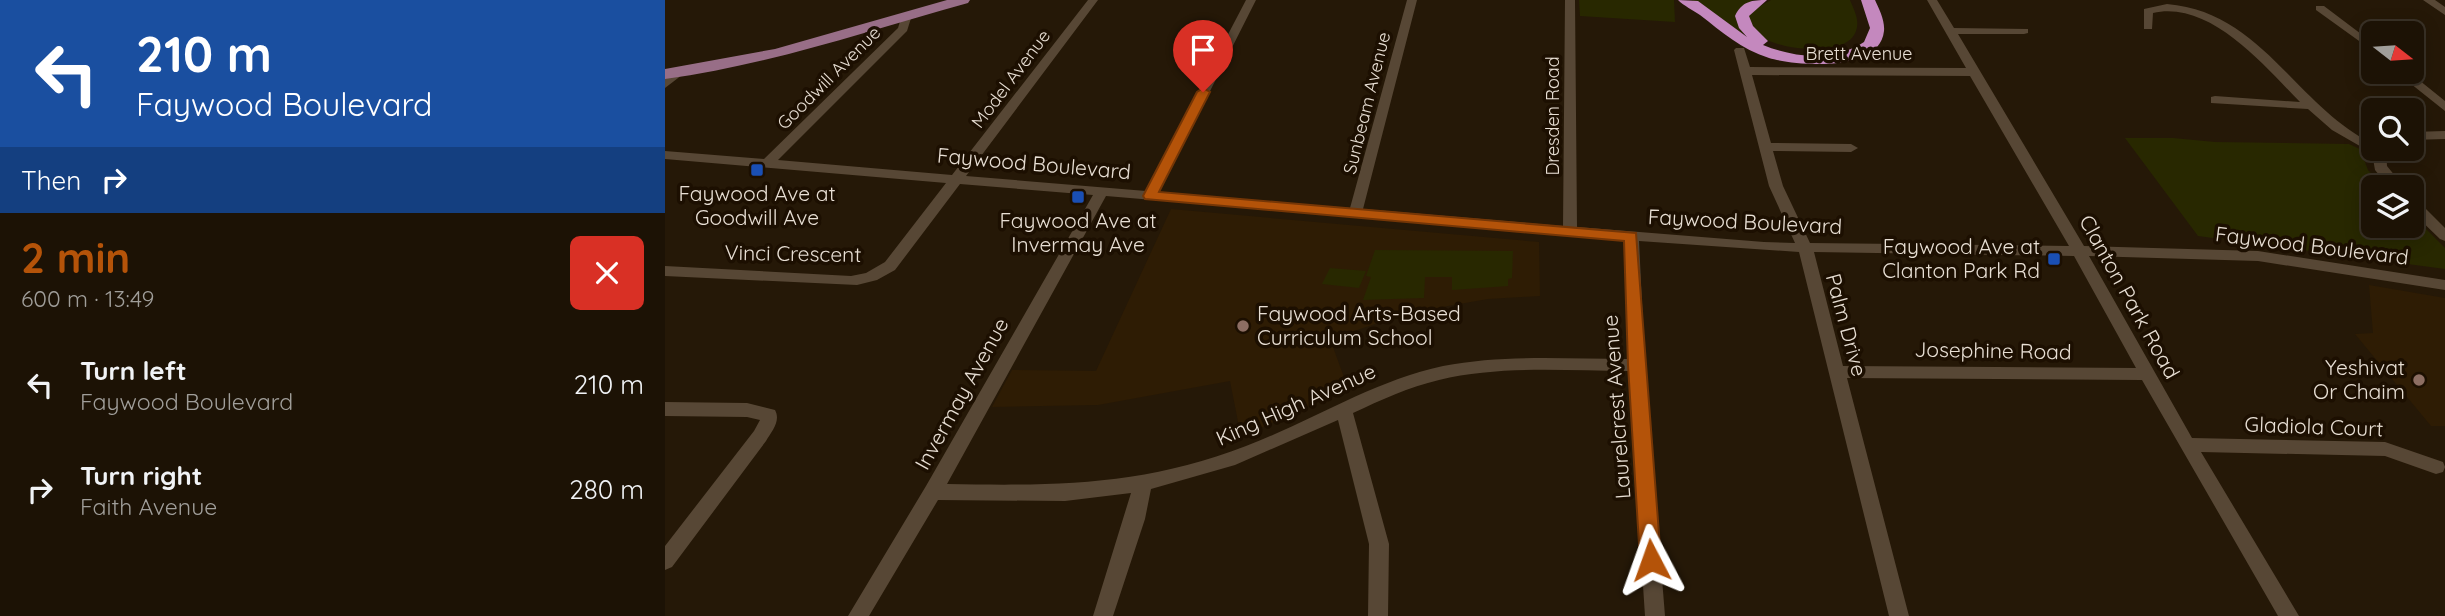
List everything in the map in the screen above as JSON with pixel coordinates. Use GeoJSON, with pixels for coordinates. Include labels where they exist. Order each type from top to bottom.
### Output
{"type":"FeatureCollection","features":[{"type":"Feature","properties":{"kind":"highway"},"geometry":{"type":"LineString","coordinates":[[1685,0],[1748,43],[1775,54],[1800,59],[1852,55],[1868,47],[1877,35],[1879,23],[1868,0]]}},
{"type":"Feature","properties":{"kind":"highway"},"geometry":{"type":"LineString","coordinates":[[1760,0],[1745,10],[1742,16],[1746,28],[1762,41],[1807,52],[1835,51],[1860,39],[1865,25],[1856,0]]}},
{"type":"Feature","properties":{"kind":"main road"},"geometry":{"type":"LineString","coordinates":[[672,73],[819,43],[963,0]]}},
{"type":"Feature","properties":{"kind":"street","name":"Model Avenue"},"geometry":{"type":"LineString","coordinates":[[957,178],[1093,0]]}},
{"type":"Feature","properties":{"kind":"street"},"geometry":{"type":"LineString","coordinates":[[1150,196],[1251,0]]}},
{"type":"Feature","properties":{"kind":"street","name":"Sunbeam Avenue"},"geometry":{"type":"LineString","coordinates":[[1354,213],[1360,202],[1412,0]]}},
{"type":"Feature","properties":{"kind":"street","name":"Dresden Road"},"geometry":{"type":"LineString","coordinates":[[1570,0],[1570,232]]}},
{"type":"Feature","properties":{"kind":"street","name":"Clanton Park Road"},"geometry":{"type":"LineString","coordinates":[[1932,0],[2079,250],[2187,445],[2289,616]]}},
{"type":"Feature","properties":{"kind":"street"},"geometry":{"type":"LineString","coordinates":[[2428,0],[2445,12]]}},
{"type":"Feature","properties":{"kind":"street"},"geometry":{"type":"LineString","coordinates":[[2148,27],[2148,11],[2159,5],[2182,6],[2215,18],[2237,33],[2312,106],[2347,135],[2361,142]]}},
{"type":"Feature","properties":{"kind":"street"},"geometry":{"type":"LineString","coordinates":[[2320,8],[2361,38]]}},
{"type":"Feature","properties":{"kind":"street","name":"Goodwill Avenue"},"geometry":{"type":"LineString","coordinates":[[768,163],[904,29],[907,15]]}},
{"type":"Feature","properties":{"kind":"street"},"geometry":{"type":"LineString","coordinates":[[1950,31],[2024,31]]}},
{"type":"Feature","properties":{"kind":"street","name":"Palm Drive"},"geometry":{"type":"LineString","coordinates":[[1740,50],[1776,186],[1805,248],[1899,616]]}},
{"type":"Feature","properties":{"kind":"street","name":"Brett Avenue"},"geometry":{"type":"LineString","coordinates":[[1746,71],[1973,72]]}},
{"type":"Feature","properties":{"kind":"street"},"geometry":{"type":"LineString","coordinates":[[665,84],[672,73]]}},
{"type":"Feature","properties":{"kind":"street"},"geometry":{"type":"LineString","coordinates":[[2417,84],[2445,107]]}},
{"type":"Feature","properties":{"kind":"street"},"geometry":{"type":"LineString","coordinates":[[2215,100],[2312,106]]}},
{"type":"Feature","properties":{"kind":"street"},"geometry":{"type":"LineString","coordinates":[[2424,136],[2445,135]]}},
{"type":"Feature","properties":{"kind":"street"},"geometry":{"type":"LineString","coordinates":[[1765,147],[1851,148]]}},
{"type":"Feature","properties":{"kind":"street","name":"Faywood Boulevard"},"geometry":{"type":"LineString","coordinates":[[665,155],[1764,247],[2079,250],[2258,256],[2445,285]]}},
{"type":"Feature","properties":{"kind":"street","name":"Vinci Crescent"},"geometry":{"type":"LineString","coordinates":[[665,271],[851,281],[866,279],[890,266],[957,178]]}},
{"type":"Feature","properties":{"kind":"street","name":"Invermay Avenue"},"geometry":{"type":"LineString","coordinates":[[858,616],[933,492],[1101,191]]}},
{"type":"Feature","properties":{"kind":"street"},"geometry":{"type":"LineString","coordinates":[[2424,215],[2445,236]]}},
{"type":"Feature","properties":{"kind":"street","name":"Laurelcrest Avenue"},"geometry":{"type":"LineString","coordinates":[[1631,237],[1654,616]]}},
{"type":"Feature","properties":{"kind":"street","name":"King High Avenue"},"geometry":{"type":"LineString","coordinates":[[933,492],[1066,493],[1143,484],[1250,453],[1400,385],[1467,368],[1521,364],[1637,365]]}},
{"type":"Feature","properties":{"kind":"street","name":"Josephine Road"},"geometry":{"type":"LineString","coordinates":[[1837,372],[2148,374]]}},
{"type":"Feature","properties":{"kind":"street"},"geometry":{"type":"LineString","coordinates":[[665,409],[747,410],[769,415],[768,423],[760,436],[665,561]]}},
{"type":"Feature","properties":{"kind":"street"},"geometry":{"type":"LineString","coordinates":[[1344,411],[1378,544],[1378,616]]}},
{"type":"Feature","properties":{"kind":"street","name":"Gladiola Court"},"geometry":{"type":"LineString","coordinates":[[2187,445],[2385,449],[2436,467]]}},
{"type":"Feature","properties":{"kind":"street"},"geometry":{"type":"LineString","coordinates":[[1103,616],[1135,519],[1143,484]]}},
{"type":"Feature","properties":{"kind":"shaded area"},"geometry":{"type":"Polygon","coordinates":[[[1579,0],[1674,0],[1675,22],[1580,16],[1579,0]]]}},
{"type":"Feature","properties":{"kind":"shaded area"},"geometry":{"type":"Polygon","coordinates":[[[1692,0],[1753,0],[1744,6],[1744,32],[1740,34],[1692,0]]]}},
{"type":"Feature","properties":{"kind":"shaded area"},"geometry":{"type":"Polygon","coordinates":[[[1771,0],[1850,0],[1857,19],[1856,31],[1850,40],[1825,49],[1793,48],[1778,44],[1757,33],[1748,19],[1750,12],[1771,0]]]}},
{"type":"Feature","properties":{"kind":"shaded area"},"geometry":{"type":"Polygon","coordinates":[[[2125,138],[2349,144],[2360,149],[2361,161],[2365,161],[2373,175],[2361,175],[2361,238],[2424,238],[2424,227],[2445,248],[2445,269],[2198,236],[2125,138]]]}},
{"type":"Feature","properties":{"kind":"shaded area","name":"Faywood Arts-Based Curriculum School"},"geometry":{"type":"Polygon","coordinates":[[[1171,209],[1539,242],[1540,296],[1488,299],[1408,313],[1330,339],[1348,388],[1241,437],[1230,381],[1098,405],[992,407],[1012,370],[1096,371],[1171,209]]]}},
{"type":"Feature","properties":{"kind":"shaded area"},"geometry":{"type":"Polygon","coordinates":[[[1375,250],[1513,251],[1512,278],[1508,279],[1508,286],[1452,290],[1452,277],[1425,277],[1424,298],[1363,300],[1371,277],[1366,276],[1375,250]]]}},
{"type":"Feature","properties":{"kind":"shaded area"},"geometry":{"type":"Polygon","coordinates":[[[1330,268],[1366,271],[1359,288],[1322,284],[1330,268]]]}},
{"type":"Feature","properties":{"kind":"shaded area","name":"Yeshivat Or Chaim"},"geometry":{"type":"Polygon","coordinates":[[[2369,285],[2445,298],[2445,426],[2431,426],[2355,334],[2373,333],[2369,285]]]}},
{"type":"Feature","properties":{"kind":"place","name":"Faywood Ave at Goodwill Ave"},"geometry":{"type":"Point","coordinates":[757,170]}},
{"type":"Feature","properties":{"kind":"place","name":"Faywood Ave at Invermay Ave"},"geometry":{"type":"Point","coordinates":[1078,197]}},
{"type":"Feature","properties":{"kind":"place","name":"Faywood Ave at Clanton Park Rd"},"geometry":{"type":"Point","coordinates":[2054,259]}},
{"type":"Feature","properties":{"kind":"place","name":"Faywood Arts-Based Curriculum School"},"geometry":{"type":"Point","coordinates":[1243,326]}},
{"type":"Feature","properties":{"kind":"place","name":"Yeshivat Or Chaim"},"geometry":{"type":"Point","coordinates":[2419,380]}},
{"type":"Feature","properties":{"kind":"route"},"geometry":{"type":"LineString","coordinates":[[1203,92],[1150,196],[1631,237],[1651,560]]}}]}
